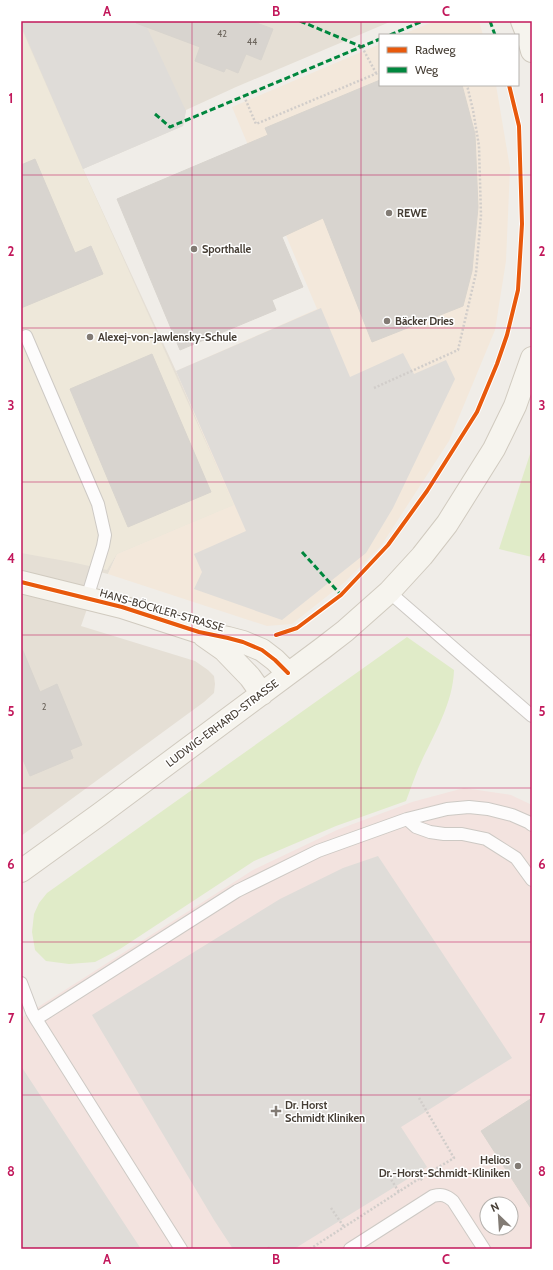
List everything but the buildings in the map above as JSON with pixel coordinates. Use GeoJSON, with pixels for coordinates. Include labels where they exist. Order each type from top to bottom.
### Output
{"type":"FeatureCollection","features":[{"type":"Feature","properties":{"kind":"main road"},"geometry":{"type":"LineString","coordinates":[[522,21],[532,51]]}},
{"type":"Feature","properties":{"kind":"main road","name":"LUDWIG-ERHARD-STRASSE"},"geometry":{"type":"LineString","coordinates":[[21,871],[339,636],[389,592],[422,556],[447,524],[494,449],[515,406],[532,358]]}},
{"type":"Feature","properties":{"kind":"main road","name":"HANS-BÖCKLER-STRASSE"},"geometry":{"type":"LineString","coordinates":[[21,582],[122,607],[199,632],[228,638],[254,646],[271,657],[288,674]]}},
{"type":"Feature","properties":{"kind":"main road","name":"HANS-BÖCKLER-STRASSE"},"geometry":{"type":"LineString","coordinates":[[199,632],[224,650],[250,677],[262,694]]}},
{"type":"Feature","properties":{"kind":"lane"},"geometry":{"type":"LineString","coordinates":[[26,336],[98,504],[104,535],[103,546],[87,598]]}},
{"type":"Feature","properties":{"kind":"lane"},"geometry":{"type":"LineString","coordinates":[[389,592],[532,716]]}},
{"type":"Feature","properties":{"kind":"lane"},"geometry":{"type":"LineString","coordinates":[[34,1015],[244,888],[318,851],[407,819],[447,809],[468,807],[488,809],[512,815],[532,825]]}},
{"type":"Feature","properties":{"kind":"lane"},"geometry":{"type":"LineString","coordinates":[[407,819],[416,827],[430,832],[462,834],[486,839],[516,858],[532,880]]}},
{"type":"Feature","properties":{"kind":"lane"},"geometry":{"type":"LineString","coordinates":[[21,983],[34,1015]]}},
{"type":"Feature","properties":{"kind":"lane"},"geometry":{"type":"LineString","coordinates":[[21,1000],[34,1015],[181,1249]]}},
{"type":"Feature","properties":{"kind":"lane"},"geometry":{"type":"LineString","coordinates":[[350,1249],[433,1196],[439,1195],[447,1196],[453,1201],[484,1249]]}},
{"type":"Feature","properties":{"kind":"path"},"geometry":{"type":"LineString","coordinates":[[362,47],[376,73]]}},
{"type":"Feature","properties":{"kind":"path"},"geometry":{"type":"LineString","coordinates":[[244,96],[256,124],[379,72]]}},
{"type":"Feature","properties":{"kind":"path"},"geometry":{"type":"LineString","coordinates":[[374,388],[458,350],[476,273],[481,215],[479,146],[467,86]]}},
{"type":"Feature","properties":{"kind":"path"},"geometry":{"type":"LineString","coordinates":[[310,1249],[420,1178],[454,1158],[419,1098]]}},
{"type":"Feature","properties":{"kind":"path"},"geometry":{"type":"LineString","coordinates":[[387,1173],[399,1192]]}},
{"type":"Feature","properties":{"kind":"path"},"geometry":{"type":"LineString","coordinates":[[420,1178],[433,1196]]}},
{"type":"Feature","properties":{"kind":"path"},"geometry":{"type":"LineString","coordinates":[[332,1208],[344,1227]]}},
{"type":"Feature","properties":{"kind":"shaded area"},"geometry":{"type":"Polygon","coordinates":[[[21,21],[392,21],[236,87],[186,110],[183,126],[83,169],[176,371],[234,505],[117,554],[108,574],[100,572],[81,626],[195,661],[214,676],[214,693],[204,702],[21,836],[21,21]]]}},
{"type":"Feature","properties":{"kind":"shaded area"},"geometry":{"type":"Polygon","coordinates":[[[21,21],[144,21],[186,111],[183,126],[83,169],[21,25],[21,21]]]}},
{"type":"Feature","properties":{"kind":"shaded area"},"geometry":{"type":"Polygon","coordinates":[[[435,21],[479,21],[483,34],[403,34],[435,21]]]}},
{"type":"Feature","properties":{"kind":"shaded area","name":"Alexej-von-Jawlensky-Schule"},"geometry":{"type":"Polygon","coordinates":[[[21,27],[234,505],[117,554],[107,570],[21,553],[21,27]]]}},
{"type":"Feature","properties":{"kind":"shaded area"},"geometry":{"type":"Polygon","coordinates":[[[379,44],[379,86],[496,86],[510,168],[506,261],[495,330],[449,441],[381,546],[345,582],[292,624],[267,626],[108,574],[117,554],[233,505],[176,371],[317,309],[232,107],[379,44]]]}},
{"type":"Feature","properties":{"kind":"shaded area"},"geometry":{"type":"Polygon","coordinates":[[[321,308],[350,377],[403,353],[414,374],[446,360],[455,379],[393,508],[366,553],[282,620],[194,589],[202,572],[194,554],[246,531],[176,371],[321,308]]]}},
{"type":"Feature","properties":{"kind":"shaded area","name":"Dr. Horst Schmidt Kliniken"},"geometry":{"type":"Polygon","coordinates":[[[464,788],[511,795],[532,805],[532,1249],[21,1249],[21,1018],[253,870],[337,830],[412,802],[464,788]]]}},
{"type":"Feature","properties":{"kind":"shaded area"},"geometry":{"type":"Polygon","coordinates":[[[378,856],[512,1058],[401,1127],[427,1167],[294,1249],[233,1249],[214,1220],[92,1015],[280,899],[343,868],[378,856]]]}},
{"type":"Feature","properties":{"kind":"shaded area"},"geometry":{"type":"Polygon","coordinates":[[[21,1066],[141,1249],[21,1249],[21,1066]]]}},
{"type":"Feature","properties":{"kind":"green space"},"geometry":{"type":"Polygon","coordinates":[[[532,448],[532,557],[499,549],[532,448]]]}},
{"type":"Feature","properties":{"kind":"green space"},"geometry":{"type":"Polygon","coordinates":[[[407,637],[454,670],[453,683],[446,708],[418,769],[406,801],[336,826],[254,861],[120,949],[95,962],[69,964],[46,961],[35,950],[32,932],[34,914],[39,903],[47,893],[407,637]]]}},
{"type":"Feature","properties":{"kind":"marked path"},"geometry":{"type":"LineString","coordinates":[[300,21],[362,47]]}},
{"type":"Feature","properties":{"kind":"marked path"},"geometry":{"type":"LineString","coordinates":[[392,34],[423,21]]}},
{"type":"Feature","properties":{"kind":"marked path"},"geometry":{"type":"LineString","coordinates":[[490,21],[495,34]]}},
{"type":"Feature","properties":{"kind":"marked path"},"geometry":{"type":"LineString","coordinates":[[155,114],[170,127],[379,39]]}},
{"type":"Feature","properties":{"kind":"marked path"},"geometry":{"type":"LineString","coordinates":[[302,552],[341,595]]}},
{"type":"Feature","properties":{"kind":"cycle path"},"geometry":{"type":"LineString","coordinates":[[276,635],[297,628],[341,595],[388,545],[427,491],[477,412],[497,364],[507,335],[518,290],[522,224],[519,126],[509,86]]}},
{"type":"Feature","properties":{"kind":"cycle path"},"geometry":{"type":"LineString","coordinates":[[21,582],[122,607],[199,632],[243,642],[262,650],[288,673]]}},
{"type":"Feature","properties":{"kind":"place","name":"REWE"},"geometry":{"type":"Point","coordinates":[389,213]}},
{"type":"Feature","properties":{"kind":"place","name":"Sporthalle"},"geometry":{"type":"Point","coordinates":[194,249]}},
{"type":"Feature","properties":{"kind":"place","name":"Bäcker Dries"},"geometry":{"type":"Point","coordinates":[387,321]}},
{"type":"Feature","properties":{"kind":"place","name":"Alexej-von-Jawlensky-Schule"},"geometry":{"type":"Point","coordinates":[90,337]}},
{"type":"Feature","properties":{"kind":"place","name":"Dr. Horst Schmidt Kliniken"},"geometry":{"type":"Point","coordinates":[276,1111]}},
{"type":"Feature","properties":{"kind":"place","name":"Helios Dr.-Horst-Schmidt-Kliniken"},"geometry":{"type":"Point","coordinates":[518,1166]}}]}
